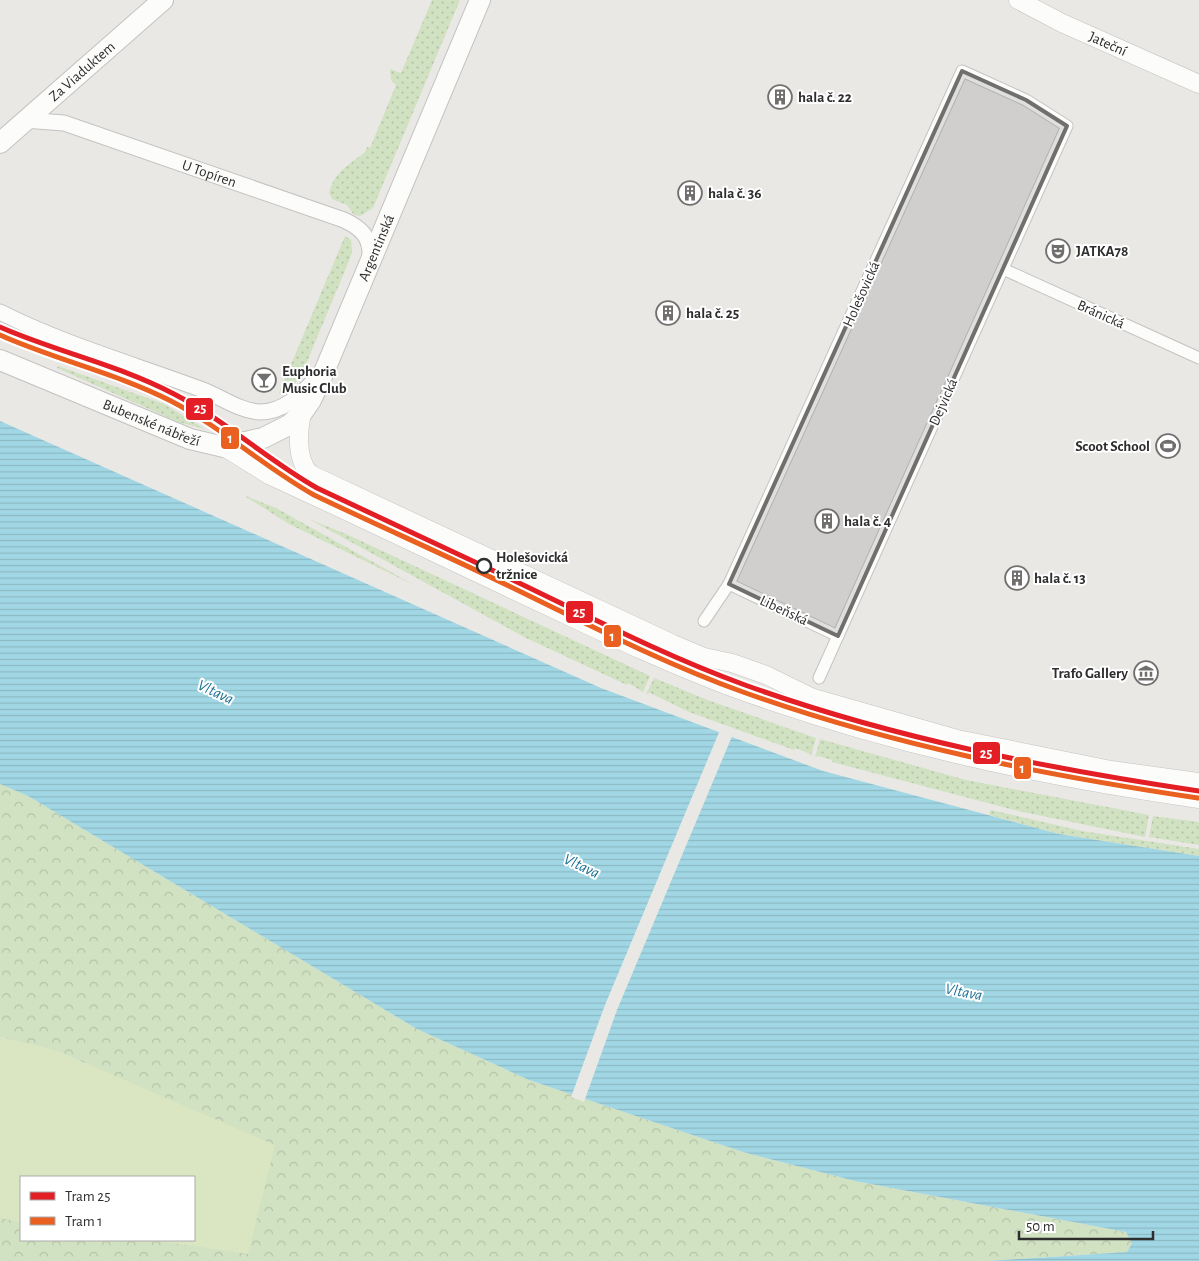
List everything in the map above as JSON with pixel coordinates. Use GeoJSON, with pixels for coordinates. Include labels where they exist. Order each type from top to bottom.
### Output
{"type":"FeatureCollection","features":[{"type":"Feature","properties":{"kind":"main road","name":"Za Viaduktem"},"geometry":{"type":"LineString","coordinates":[[0,143],[163,0]]}},
{"type":"Feature","properties":{"kind":"main road","name":"Argentinská"},"geometry":{"type":"LineString","coordinates":[[224,447],[248,443],[278,432],[302,413],[324,372],[370,257],[480,0]]}},
{"type":"Feature","properties":{"kind":"main road","name":"Bubenské nábřeží"},"geometry":{"type":"LineString","coordinates":[[0,360],[190,439],[224,447]]}},
{"type":"Feature","properties":{"kind":"street","name":"Jateční"},"geometry":{"type":"LineString","coordinates":[[1026,2],[1062,23],[1199,84]]}},
{"type":"Feature","properties":{"kind":"street","name":"Holešovická"},"geometry":{"type":"LineString","coordinates":[[704,621],[729,584],[962,71],[1026,100],[1067,126]]}},
{"type":"Feature","properties":{"kind":"street","name":"U Topíren"},"geometry":{"type":"LineString","coordinates":[[24,120],[64,123],[344,220],[360,228],[366,235],[369,242],[370,257]]}},
{"type":"Feature","properties":{"kind":"street","name":"Dejvická"},"geometry":{"type":"LineString","coordinates":[[819,678],[1067,126]]}},
{"type":"Feature","properties":{"kind":"street","name":"Bránická"},"geometry":{"type":"LineString","coordinates":[[1003,269],[1199,358]]}},
{"type":"Feature","properties":{"kind":"street"},"geometry":{"type":"LineString","coordinates":[[0,312],[47,332],[210,393],[248,410],[270,411],[280,408],[299,396],[324,372]]}},
{"type":"Feature","properties":{"kind":"street"},"geometry":{"type":"LineString","coordinates":[[302,413],[300,444],[304,465],[310,474],[691,652],[758,672],[813,698],[935,734],[1101,768],[1199,782]]}},
{"type":"Feature","properties":{"kind":"street","name":"Bubenské nábřeží"},"geometry":{"type":"LineString","coordinates":[[224,447],[269,475],[696,673],[807,714],[909,744],[1008,767],[1088,782],[1199,799]]}},
{"type":"Feature","properties":{"kind":"street","name":"Libeňská"},"geometry":{"type":"LineString","coordinates":[[729,584],[838,636]]}},
{"type":"Feature","properties":{"kind":"highlighted area"},"geometry":{"type":"Polygon","coordinates":[[[962,71],[1026,100],[1067,126],[838,636],[729,584],[962,71]]]}},
{"type":"Feature","properties":{"kind":"green space"},"geometry":{"type":"Polygon","coordinates":[[[432,0],[460,0],[373,208],[360,216],[354,215],[347,205],[332,199],[329,193],[331,186],[338,174],[365,152],[367,147],[370,148],[396,85],[391,80],[390,69],[401,73],[432,0]]]}},
{"type":"Feature","properties":{"kind":"green space"},"geometry":{"type":"Polygon","coordinates":[[[345,236],[351,240],[352,252],[301,376],[290,389],[282,394],[279,393],[345,236]]]}},
{"type":"Feature","properties":{"kind":"green space"},"geometry":{"type":"Polygon","coordinates":[[[58,366],[164,404],[205,429],[178,422],[57,368],[58,366]]]}},
{"type":"Feature","properties":{"kind":"green space"},"geometry":{"type":"Polygon","coordinates":[[[243,495],[276,508],[416,586],[289,524],[243,495]]]}},
{"type":"Feature","properties":{"kind":"green space"},"geometry":{"type":"Polygon","coordinates":[[[309,519],[346,534],[650,676],[643,692],[628,683],[627,685],[526,638],[309,519]]]}},
{"type":"Feature","properties":{"kind":"green space"},"geometry":{"type":"Polygon","coordinates":[[[654,678],[710,701],[816,738],[811,756],[795,748],[794,750],[689,712],[650,693],[646,694],[654,678]]]}},
{"type":"Feature","properties":{"kind":"green space"},"geometry":{"type":"Polygon","coordinates":[[[820,739],[966,780],[1149,815],[1145,837],[1018,811],[832,762],[832,760],[818,756],[815,757],[820,739]]]}},
{"type":"Feature","properties":{"kind":"green space"},"geometry":{"type":"Polygon","coordinates":[[[0,784],[28,796],[417,1029],[529,1080],[743,1152],[855,1181],[1126,1232],[1132,1243],[1127,1252],[988,1261],[0,1261],[0,1218],[20,1222],[20,1241],[162,1241],[195,1245],[275,1146],[57,1051],[0,1037],[0,784]]]}},
{"type":"Feature","properties":{"kind":"green space"},"geometry":{"type":"Polygon","coordinates":[[[991,810],[1082,831],[1199,849],[1199,856],[1059,834],[989,815],[991,810]]]}},
{"type":"Feature","properties":{"kind":"green space"},"geometry":{"type":"Polygon","coordinates":[[[1153,816],[1199,822],[1199,845],[1149,837],[1153,816]]]}},
{"type":"Feature","properties":{"kind":"green space"},"geometry":{"type":"Polygon","coordinates":[[[0,1037],[57,1051],[275,1145],[248,1254],[160,1241],[195,1241],[195,1176],[20,1176],[20,1222],[0,1218],[0,1037]]]}},
{"type":"Feature","properties":{"kind":"water","name":"Vltava"},"geometry":{"type":"Polygon","coordinates":[[[0,421],[601,688],[823,771],[1059,834],[1199,856],[1199,1261],[988,1261],[1127,1252],[1132,1243],[1126,1232],[855,1181],[743,1152],[529,1080],[417,1029],[28,796],[0,784],[0,421]]]}},
{"type":"Feature","properties":{"kind":"pier"},"geometry":{"type":"Polygon","coordinates":[[[720,730],[733,734],[617,1010],[584,1102],[571,1097],[605,1005],[720,730]]]}},
{"type":"Feature","properties":{"kind":"tram line","name":"25"},"geometry":{"type":"LineString","coordinates":[[0,327],[132,375],[174,394],[193,404],[317,488],[628,636],[715,674],[800,704],[913,736],[1026,761],[1199,791]]}},
{"type":"Feature","properties":{"kind":"tram line","name":"1"},"geometry":{"type":"LineString","coordinates":[[0,335],[129,382],[171,401],[189,411],[314,495],[713,681],[798,711],[911,743],[1025,768],[1198,798]]}},
{"type":"Feature","properties":{"kind":"place","name":"hala č. 22"},"geometry":{"type":"Point","coordinates":[780,97]}},
{"type":"Feature","properties":{"kind":"place","name":"hala č. 36"},"geometry":{"type":"Point","coordinates":[690,193]}},
{"type":"Feature","properties":{"kind":"place","name":"JATKA78"},"geometry":{"type":"Point","coordinates":[1058,251]}},
{"type":"Feature","properties":{"kind":"place","name":"hala č. 25"},"geometry":{"type":"Point","coordinates":[668,313]}},
{"type":"Feature","properties":{"kind":"place","name":"Euphoria Music Club"},"geometry":{"type":"Point","coordinates":[264,380]}},
{"type":"Feature","properties":{"kind":"place","name":"Scoot School"},"geometry":{"type":"Point","coordinates":[1168,446]}},
{"type":"Feature","properties":{"kind":"place","name":"hala č. 4"},"geometry":{"type":"Point","coordinates":[827,521]}},
{"type":"Feature","properties":{"kind":"place","name":"Holešovická tržnice"},"geometry":{"type":"Point","coordinates":[484,566]}},
{"type":"Feature","properties":{"kind":"place","name":"hala č. 13"},"geometry":{"type":"Point","coordinates":[1017,578]}},
{"type":"Feature","properties":{"kind":"place","name":"Trafo Gallery"},"geometry":{"type":"Point","coordinates":[1146,673]}}]}
